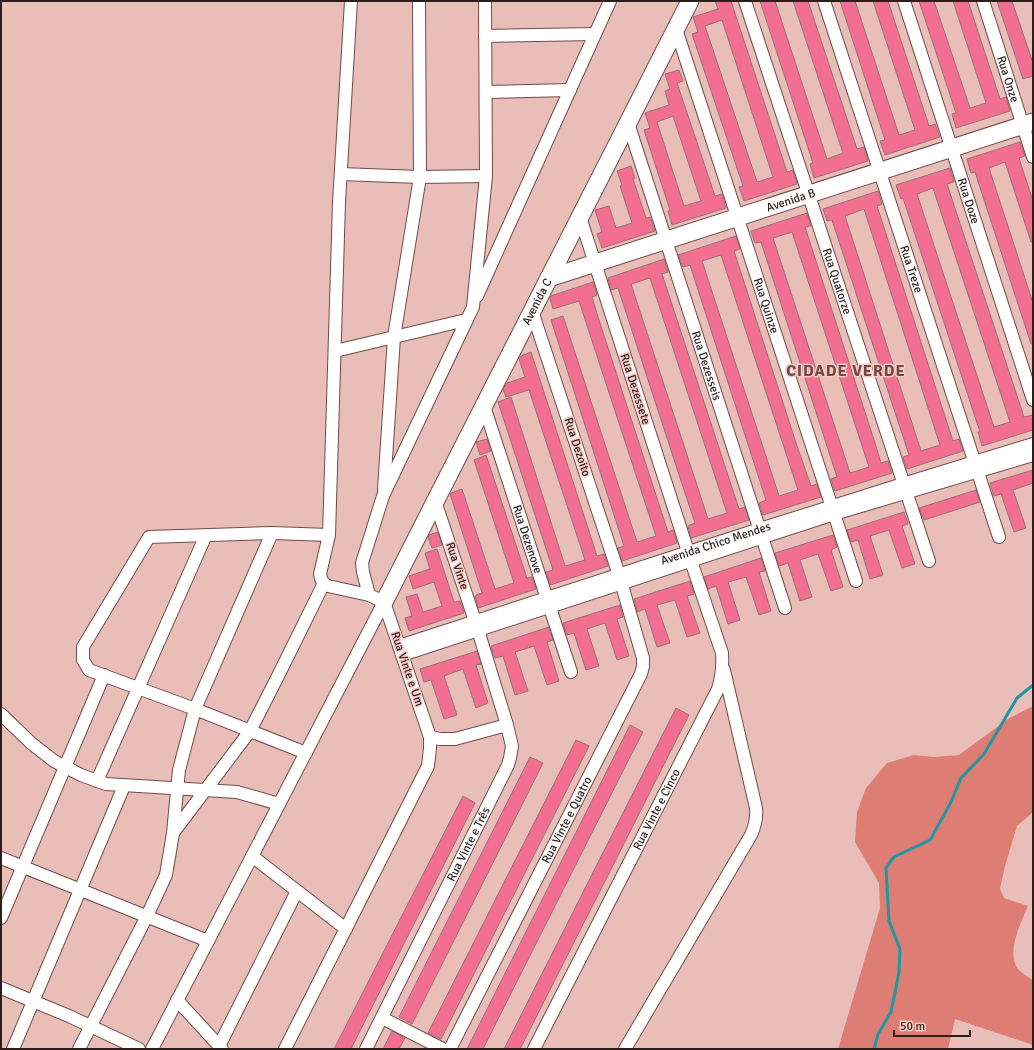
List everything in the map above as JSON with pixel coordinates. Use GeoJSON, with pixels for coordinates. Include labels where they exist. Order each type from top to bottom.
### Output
{"type":"FeatureCollection","features":[{"type":"Feature","properties":{"kind":"street"},"geometry":{"type":"LineString","coordinates":[[152,1049],[306,753],[377,598],[328,586],[321,580],[320,574],[329,535],[334,351],[350,1]]}},
{"type":"Feature","properties":{"kind":"street"},"geometry":{"type":"LineString","coordinates":[[383,496],[394,337],[420,177],[419,1]]}},
{"type":"Feature","properties":{"kind":"street"},"geometry":{"type":"LineString","coordinates":[[473,307],[486,176],[485,1]]}},
{"type":"Feature","properties":{"kind":"street"},"geometry":{"type":"LineString","coordinates":[[383,496],[473,307],[610,1]]}},
{"type":"Feature","properties":{"kind":"street","name":"Avenida C"},"geometry":{"type":"LineString","coordinates":[[377,598],[435,501],[690,1]]}},
{"type":"Feature","properties":{"kind":"street","name":"Rua Quatorze"},"geometry":{"type":"LineString","coordinates":[[745,1],[928,561]]}},
{"type":"Feature","properties":{"kind":"street","name":"Rua Treze"},"geometry":{"type":"LineString","coordinates":[[824,1],[999,537]]}},
{"type":"Feature","properties":{"kind":"street","name":"Rua Doze"},"geometry":{"type":"LineString","coordinates":[[904,1],[1033,400]]}},
{"type":"Feature","properties":{"kind":"street","name":"Rua Onze"},"geometry":{"type":"LineString","coordinates":[[983,1],[1028,124],[1033,157]]}},
{"type":"Feature","properties":{"kind":"street","name":"Rua Quinze"},"geometry":{"type":"LineString","coordinates":[[676,29],[856,581]]}},
{"type":"Feature","properties":{"kind":"street"},"geometry":{"type":"LineString","coordinates":[[485,36],[595,34]]}},
{"type":"Feature","properties":{"kind":"street"},"geometry":{"type":"LineString","coordinates":[[486,92],[570,90]]}},
{"type":"Feature","properties":{"kind":"street","name":"Rua Dezesseis"},"geometry":{"type":"LineString","coordinates":[[628,123],[785,608]]}},
{"type":"Feature","properties":{"kind":"street","name":"Avenida B"},"geometry":{"type":"LineString","coordinates":[[549,278],[1028,124]]}},
{"type":"Feature","properties":{"kind":"street"},"geometry":{"type":"LineString","coordinates":[[341,174],[420,177],[486,176]]}},
{"type":"Feature","properties":{"kind":"street","name":"Rua Dezessete"},"geometry":{"type":"LineString","coordinates":[[580,217],[689,557]]}},
{"type":"Feature","properties":{"kind":"street","name":"Rua Dezoito"},"geometry":{"type":"LineString","coordinates":[[532,311],[620,579]]}},
{"type":"Feature","properties":{"kind":"street"},"geometry":{"type":"LineString","coordinates":[[334,351],[466,320]]}},
{"type":"Feature","properties":{"kind":"street","name":"Rua Dezenove"},"geometry":{"type":"LineString","coordinates":[[484,406],[571,672]]}},
{"type":"Feature","properties":{"kind":"street","name":"Avenida Chico Mendes"},"geometry":{"type":"LineString","coordinates":[[976,467],[1033,444]]}},
{"type":"Feature","properties":{"kind":"street","name":"Avenida Chico Mendes"},"geometry":{"type":"LineString","coordinates":[[401,651],[761,533],[905,488],[976,467],[1033,455]]}},
{"type":"Feature","properties":{"kind":"street","name":"Rua Vinte e Um"},"geometry":{"type":"LineString","coordinates":[[383,496],[362,563],[363,572],[377,598],[401,651],[430,737]]}},
{"type":"Feature","properties":{"kind":"street","name":"Rua Vinte"},"geometry":{"type":"LineString","coordinates":[[435,501],[477,626]]}},
{"type":"Feature","properties":{"kind":"street"},"geometry":{"type":"LineString","coordinates":[[306,753],[195,709],[89,670],[83,660],[83,647],[149,537],[272,533],[329,535]]}},
{"type":"Feature","properties":{"kind":"street"},"geometry":{"type":"LineString","coordinates":[[79,1049],[147,916],[166,875],[173,833],[179,770],[195,709],[272,533]]}},
{"type":"Feature","properties":{"kind":"street"},"geometry":{"type":"LineString","coordinates":[[97,781],[206,535]]}},
{"type":"Feature","properties":{"kind":"street","name":"Rua Vinte e Cinco"},"geometry":{"type":"LineString","coordinates":[[534,1049],[718,688],[723,665],[722,653],[689,557]]}},
{"type":"Feature","properties":{"kind":"street","name":"Rua Vinte e Quatro"},"geometry":{"type":"LineString","coordinates":[[450,1049],[644,666],[620,579]]}},
{"type":"Feature","properties":{"kind":"street"},"geometry":{"type":"LineString","coordinates":[[173,833],[250,731],[324,583]]}},
{"type":"Feature","properties":{"kind":"street","name":"Rua Vinte e Três"},"geometry":{"type":"LineString","coordinates":[[366,1049],[508,765],[510,758],[512,746],[507,725],[477,626]]}},
{"type":"Feature","properties":{"kind":"street"},"geometry":{"type":"LineString","coordinates":[[625,1049],[755,826],[757,818],[756,808],[723,665]]}},
{"type":"Feature","properties":{"kind":"street"},"geometry":{"type":"LineString","coordinates":[[1,918],[104,675]]}},
{"type":"Feature","properties":{"kind":"street"},"geometry":{"type":"LineString","coordinates":[[1,714],[31,743],[54,761],[81,775],[106,784],[237,792],[279,804]]}},
{"type":"Feature","properties":{"kind":"street"},"geometry":{"type":"LineString","coordinates":[[285,1049],[428,766],[430,737],[455,739],[507,725]]}},
{"type":"Feature","properties":{"kind":"street"},"geometry":{"type":"LineString","coordinates":[[13,1049],[124,786]]}},
{"type":"Feature","properties":{"kind":"street"},"geometry":{"type":"LineString","coordinates":[[252,856],[346,929]]}},
{"type":"Feature","properties":{"kind":"street"},"geometry":{"type":"LineString","coordinates":[[1,858],[208,941]]}},
{"type":"Feature","properties":{"kind":"street"},"geometry":{"type":"LineString","coordinates":[[177,1000],[220,1047],[297,891]]}},
{"type":"Feature","properties":{"kind":"street"},"geometry":{"type":"LineString","coordinates":[[1,988],[69,1016],[139,1049]]}},
{"type":"Feature","properties":{"kind":"street"},"geometry":{"type":"LineString","coordinates":[[382,1018],[443,1049]]}},
{"type":"Feature","properties":{"kind":"shaded area"},"geometry":{"type":"Polygon","coordinates":[[[1031,707],[1033,708],[1033,812],[1017,826],[1000,889],[1004,898],[1028,906],[1015,939],[1014,957],[1015,965],[1023,974],[1033,980],[1033,1045],[955,1019],[948,1049],[838,1049],[880,908],[879,883],[855,842],[857,812],[866,788],[887,763],[914,755],[934,757],[959,755],[1008,719],[1031,707]]]}},
{"type":"Feature","properties":{"kind":"building"},"geometry":{"type":"Polygon","coordinates":[[[715,1],[731,1],[787,172],[793,170],[797,184],[744,201],[739,187],[743,186],[692,34],[698,32],[693,17],[718,9],[715,1]],[[722,20],[705,26],[757,182],[773,177],[722,20]]]}},
{"type":"Feature","properties":{"kind":"building"},"geometry":{"type":"Polygon","coordinates":[[[760,1],[775,1],[827,159],[843,153],[793,1],[808,1],[857,149],[864,147],[868,161],[814,178],[810,164],[813,163],[760,1]]]}},
{"type":"Feature","properties":{"kind":"building"},"geometry":{"type":"Polygon","coordinates":[[[840,1],[855,1],[899,135],[915,130],[873,1],[888,1],[929,126],[935,124],[940,137],[885,155],[880,141],[885,140],[840,1]]]}},
{"type":"Feature","properties":{"kind":"building"},"geometry":{"type":"Polygon","coordinates":[[[919,1],[934,1],[970,108],[986,103],[953,1],[968,1],[1000,99],[1006,97],[1010,111],[956,128],[952,114],[956,113],[919,1]]]}},
{"type":"Feature","properties":{"kind":"building"},"geometry":{"type":"Polygon","coordinates":[[[997,1],[1012,1],[1033,63],[1033,76],[1023,79],[997,1]]]}},
{"type":"Feature","properties":{"kind":"building"},"geometry":{"type":"Polygon","coordinates":[[[679,70],[683,81],[677,83],[715,196],[722,194],[726,208],[672,225],[668,211],[670,210],[644,130],[650,128],[645,113],[669,105],[665,91],[670,89],[665,74],[679,70]],[[673,116],[657,122],[684,206],[701,201],[673,116]]]}},
{"type":"Feature","properties":{"kind":"building"},"geometry":{"type":"Polygon","coordinates":[[[1020,142],[1025,156],[1019,158],[1033,201],[1033,242],[1031,242],[1005,162],[989,168],[1033,303],[1033,344],[1031,344],[975,172],[971,173],[967,159],[1020,142]]]}},
{"type":"Feature","properties":{"kind":"building"},"geometry":{"type":"Polygon","coordinates":[[[631,166],[635,178],[633,179],[646,218],[650,217],[655,231],[602,248],[597,234],[602,232],[595,210],[609,206],[616,228],[632,223],[620,186],[622,185],[617,171],[631,166]]]}},
{"type":"Feature","properties":{"kind":"building"},"geometry":{"type":"Polygon","coordinates":[[[950,168],[954,182],[947,184],[1024,417],[1033,415],[1033,430],[982,446],[978,432],[980,432],[903,198],[901,199],[896,185],[950,168]],[[933,188],[917,194],[994,427],[1010,422],[933,188]]]}},
{"type":"Feature","properties":{"kind":"building"},"geometry":{"type":"Polygon","coordinates":[[[878,191],[882,204],[877,206],[953,441],[959,439],[963,451],[907,469],[903,457],[909,455],[832,220],[827,221],[823,209],[878,191]],[[864,209],[845,216],[921,451],[940,445],[864,209]]]}},
{"type":"Feature","properties":{"kind":"building"},"geometry":{"type":"Polygon","coordinates":[[[807,213],[811,226],[805,227],[881,463],[888,461],[892,473],[835,491],[831,479],[837,477],[761,242],[755,243],[751,231],[807,213]],[[792,232],[773,238],[850,473],[869,467],[792,232]]]}},
{"type":"Feature","properties":{"kind":"building"},"geometry":{"type":"Polygon","coordinates":[[[736,236],[740,249],[734,251],[796,443],[811,486],[817,484],[821,497],[763,515],[759,503],[766,500],[690,265],[683,267],[678,255],[736,236]],[[721,255],[702,261],[779,496],[798,490],[721,255]]]}},
{"type":"Feature","properties":{"kind":"building"},"geometry":{"type":"Polygon","coordinates":[[[664,259],[668,272],[662,274],[739,509],[745,507],[749,520],[691,538],[688,526],[695,523],[618,288],[611,290],[608,278],[664,259]],[[650,278],[631,284],[708,519],[727,513],[650,278]]]}},
{"type":"Feature","properties":{"kind":"building"},"geometry":{"type":"Polygon","coordinates":[[[593,282],[597,295],[592,297],[598,317],[668,532],[673,530],[677,543],[622,561],[618,548],[624,546],[551,320],[563,316],[637,542],[656,536],[579,301],[553,309],[550,298],[551,296],[593,282]]]}},
{"type":"Feature","properties":{"kind":"building"},"geometry":{"type":"Polygon","coordinates":[[[531,352],[597,556],[604,554],[608,566],[550,585],[546,572],[553,570],[498,402],[511,397],[565,566],[585,560],[529,390],[506,397],[503,389],[507,383],[525,377],[519,359],[521,356],[531,352]]]}},
{"type":"Feature","properties":{"kind":"building"},"geometry":{"type":"Polygon","coordinates":[[[487,439],[491,451],[480,455],[476,442],[487,439]]]}},
{"type":"Feature","properties":{"kind":"building"},"geometry":{"type":"Polygon","coordinates":[[[486,455],[527,578],[532,577],[536,589],[478,608],[475,596],[482,593],[450,494],[451,493],[462,489],[495,589],[514,583],[474,460],[486,455]]]}},
{"type":"Feature","properties":{"kind":"building"},"geometry":{"type":"Polygon","coordinates":[[[1033,470],[1033,483],[1013,490],[1026,528],[1014,532],[1001,494],[994,496],[990,483],[1033,470]]]}},
{"type":"Feature","properties":{"kind":"building"},"geometry":{"type":"Polygon","coordinates":[[[976,490],[980,502],[924,520],[919,508],[976,490]]]}},
{"type":"Feature","properties":{"kind":"building"},"geometry":{"type":"Polygon","coordinates":[[[904,512],[908,524],[902,526],[915,564],[902,568],[889,530],[870,536],[883,575],[870,579],[858,540],[851,542],[847,530],[904,512]]]}},
{"type":"Feature","properties":{"kind":"building"},"geometry":{"type":"Polygon","coordinates":[[[438,532],[442,545],[432,548],[428,537],[429,535],[438,532]]]}},
{"type":"Feature","properties":{"kind":"building"},"geometry":{"type":"Polygon","coordinates":[[[833,535],[837,547],[831,550],[843,587],[831,591],[818,554],[800,560],[812,597],[800,601],[788,563],[779,566],[775,553],[833,535]]]}},
{"type":"Feature","properties":{"kind":"building"},"geometry":{"type":"Polygon","coordinates":[[[437,549],[454,602],[460,601],[464,613],[409,631],[405,618],[412,616],[406,597],[417,594],[423,612],[442,606],[434,582],[413,589],[409,576],[430,569],[425,553],[437,549]]]}},
{"type":"Feature","properties":{"kind":"building"},"geometry":{"type":"Polygon","coordinates":[[[761,558],[765,571],[759,572],[771,611],[759,615],[746,577],[728,582],[740,620],[728,624],[716,586],[708,589],[704,577],[761,558]]]}},
{"type":"Feature","properties":{"kind":"building"},"geometry":{"type":"Polygon","coordinates":[[[690,581],[694,594],[687,596],[700,633],[687,637],[675,600],[657,605],[670,643],[657,647],[645,609],[637,612],[634,599],[690,581]]]}},
{"type":"Feature","properties":{"kind":"building"},"geometry":{"type":"Polygon","coordinates":[[[620,605],[623,617],[617,619],[629,656],[617,660],[605,623],[587,629],[599,666],[586,670],[574,633],[567,635],[563,623],[620,605]]]}},
{"type":"Feature","properties":{"kind":"building"},"geometry":{"type":"Polygon","coordinates":[[[549,627],[553,640],[547,642],[559,681],[547,685],[534,646],[515,652],[528,691],[515,695],[503,656],[495,658],[491,646],[549,627]]]}},
{"type":"Feature","properties":{"kind":"building"},"geometry":{"type":"Polygon","coordinates":[[[477,651],[481,664],[476,665],[488,703],[476,708],[463,669],[444,676],[457,715],[444,719],[431,680],[424,682],[420,669],[477,651]]]}},
{"type":"Feature","properties":{"kind":"building"},"geometry":{"type":"Polygon","coordinates":[[[676,708],[689,715],[520,1049],[504,1049],[676,708]]]}},
{"type":"Feature","properties":{"kind":"building"},"geometry":{"type":"Polygon","coordinates":[[[630,725],[643,732],[483,1049],[467,1049],[630,725]]]}},
{"type":"Feature","properties":{"kind":"building"},"geometry":{"type":"Polygon","coordinates":[[[576,740],[589,746],[441,1039],[428,1033],[576,740]]]}},
{"type":"Feature","properties":{"kind":"building"},"geometry":{"type":"Polygon","coordinates":[[[530,757],[543,763],[412,1024],[399,1017],[530,757]]]}},
{"type":"Feature","properties":{"kind":"building"},"geometry":{"type":"Polygon","coordinates":[[[463,796],[475,803],[351,1049],[334,1049],[463,796]]]}},
{"type":"Feature","properties":{"kind":"building"},"geometry":{"type":"Polygon","coordinates":[[[392,1031],[405,1038],[399,1049],[383,1049],[392,1031]]]}},
{"type":"Feature","properties":{"kind":"waterway"},"geometry":{"type":"LineString","coordinates":[[874,1049],[878,1034],[891,1012],[899,972],[900,949],[889,921],[886,868],[894,857],[930,840],[951,802],[961,778],[984,754],[1017,698],[1033,685]]}},
{"type":"Feature","properties":{"kind":"district","name":"CIDADE VERDE"},"geometry":{"type":"Point","coordinates":[846,371]}}]}
